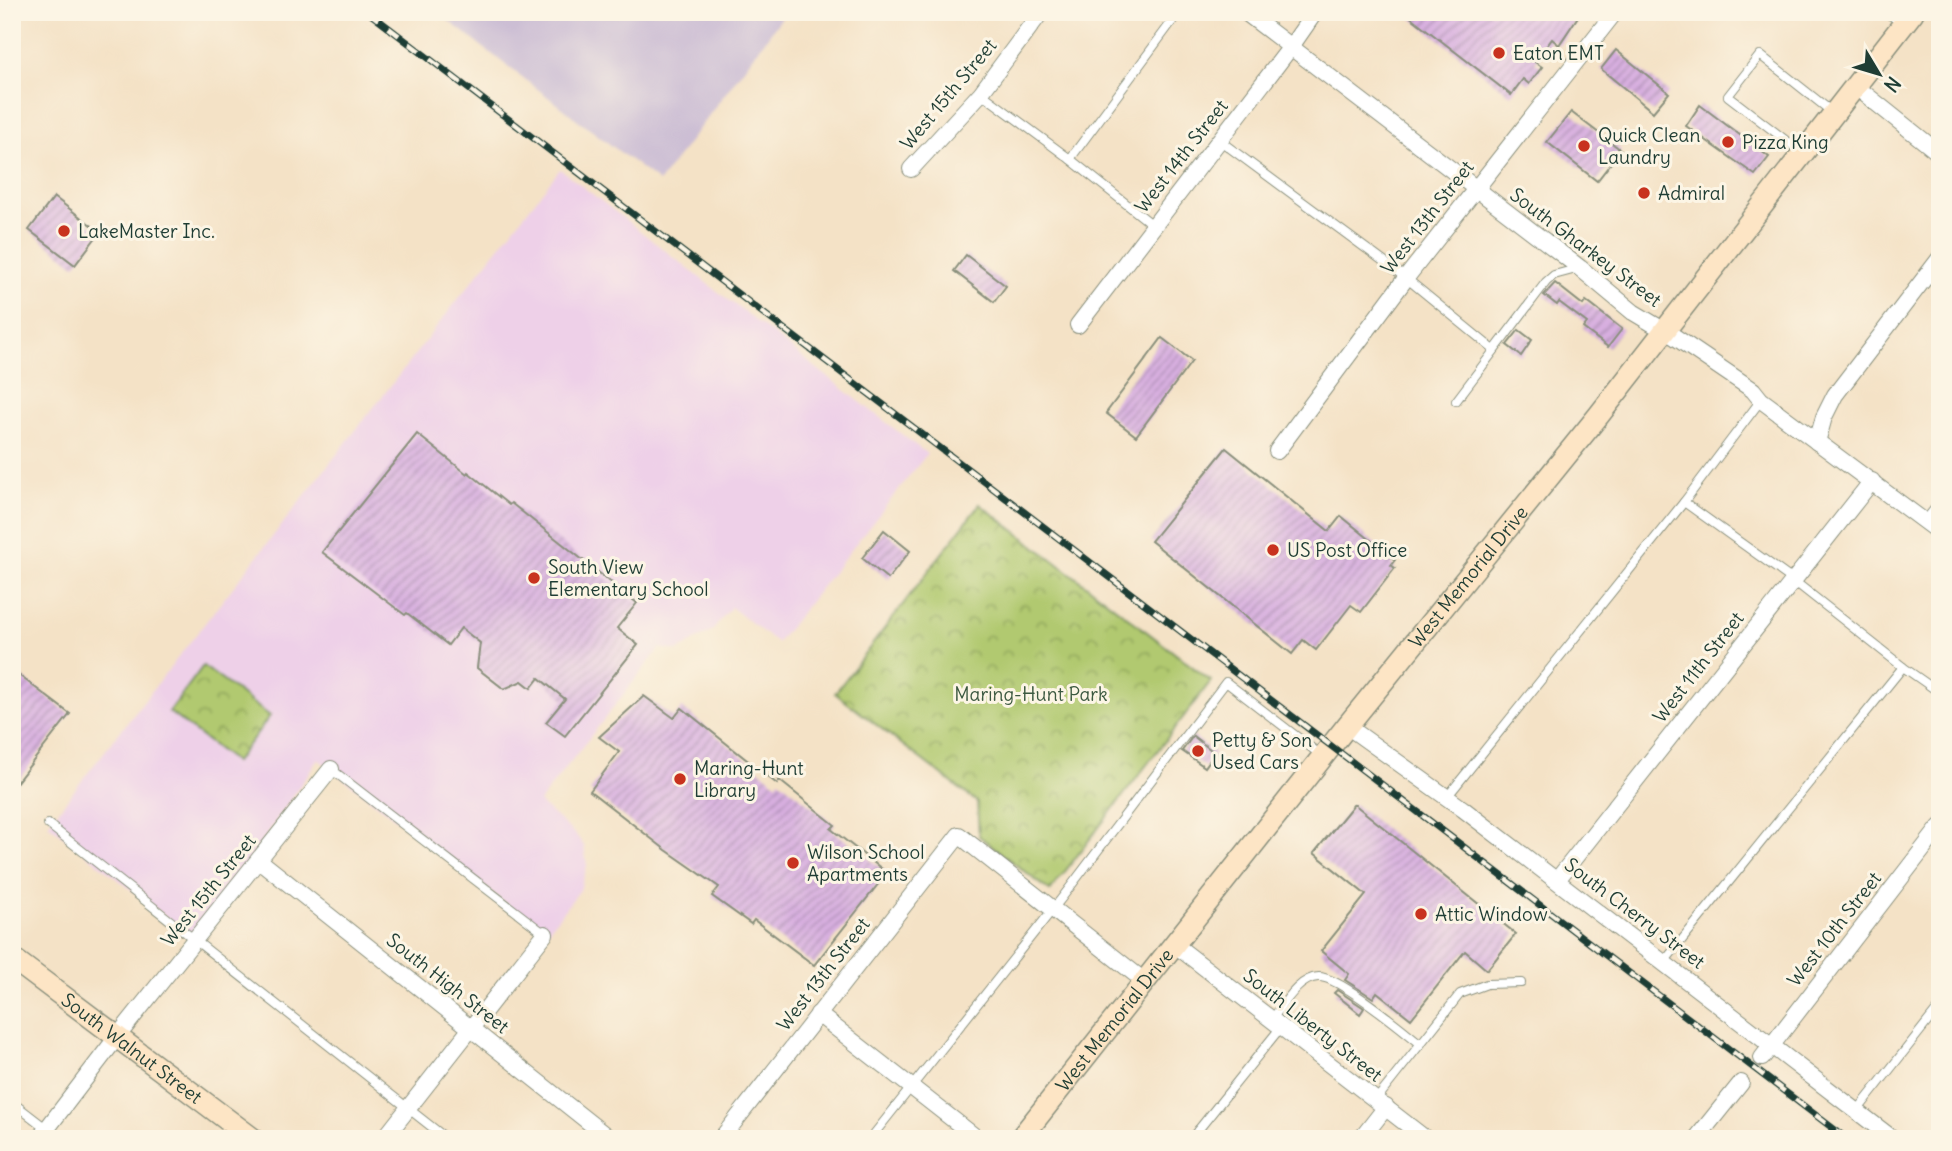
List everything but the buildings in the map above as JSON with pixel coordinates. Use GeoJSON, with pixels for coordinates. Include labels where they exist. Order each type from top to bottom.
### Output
{"type":"FeatureCollection","features":[{"type":"Feature","properties":{"kind":"main road","name":"West Memorial Drive"},"geometry":{"type":"LineString","coordinates":[[1020,1139],[1347,726],[1487,555],[1908,18]]}},
{"type":"Feature","properties":{"kind":"main road","name":"South Walnut Street"},"geometry":{"type":"LineString","coordinates":[[12,958],[253,1139]]}},
{"type":"Feature","properties":{"kind":"street","name":"West 15th Street"},"geometry":{"type":"LineString","coordinates":[[911,169],[981,93],[1041,12]]}},
{"type":"Feature","properties":{"kind":"street","name":"South Gharkey Street"},"geometry":{"type":"LineString","coordinates":[[1245,12],[1580,268],[1633,312],[1753,390],[1761,400],[1940,533]]}},
{"type":"Feature","properties":{"kind":"street","name":"West 14th Street"},"geometry":{"type":"LineString","coordinates":[[1079,326],[1315,12]]}},
{"type":"Feature","properties":{"kind":"street","name":"West 13th Street"},"geometry":{"type":"LineString","coordinates":[[1277,452],[1406,278],[1615,12]]}},
{"type":"Feature","properties":{"kind":"street"},"geometry":{"type":"LineString","coordinates":[[1855,86],[1940,154]]}},
{"type":"Feature","properties":{"kind":"street"},"geometry":{"type":"LineString","coordinates":[[1817,442],[1824,417],[1835,395],[1940,258]]}},
{"type":"Feature","properties":{"kind":"street","name":"West 11th Street"},"geometry":{"type":"LineString","coordinates":[[1557,880],[1872,481]]}},
{"type":"Feature","properties":{"kind":"street","name":"South Cherry Street"},"geometry":{"type":"LineString","coordinates":[[1347,726],[1447,797],[1752,1029],[1766,1052],[1857,1111],[1894,1139]]}},
{"type":"Feature","properties":{"kind":"street","name":"West 15th Street"},"geometry":{"type":"LineString","coordinates":[[49,1135],[117,1037],[331,769]]}},
{"type":"Feature","properties":{"kind":"street","name":"West 10th Street"},"geometry":{"type":"LineString","coordinates":[[1766,1052],[1940,827]]}},
{"type":"Feature","properties":{"kind":"street","name":"West 13th Street"},"geometry":{"type":"LineString","coordinates":[[721,1139],[959,835],[1053,909]]}},
{"type":"Feature","properties":{"kind":"street","name":"South High Street"},"geometry":{"type":"LineString","coordinates":[[260,861],[610,1139]]}},
{"type":"Feature","properties":{"kind":"street"},"geometry":{"type":"LineString","coordinates":[[1053,909],[1144,981]]}},
{"type":"Feature","properties":{"kind":"street"},"geometry":{"type":"LineString","coordinates":[[384,1139],[545,934]]}},
{"type":"Feature","properties":{"kind":"street","name":"South Liberty Street"},"geometry":{"type":"LineString","coordinates":[[1174,944],[1426,1139]]}},
{"type":"Feature","properties":{"kind":"street"},"geometry":{"type":"LineString","coordinates":[[818,1014],[978,1139]]}},
{"type":"Feature","properties":{"kind":"street"},"geometry":{"type":"LineString","coordinates":[[1696,1139],[1741,1083]]}},
{"type":"Feature","properties":{"kind":"street"},"geometry":{"type":"LineString","coordinates":[[1361,1139],[1381,1104]]}},
{"type":"Feature","properties":{"kind":"lane"},"geometry":{"type":"LineString","coordinates":[[1070,159],[1179,12]]}},
{"type":"Feature","properties":{"kind":"lane"},"geometry":{"type":"LineString","coordinates":[[1885,12],[1908,18]]}},
{"type":"Feature","properties":{"kind":"lane"},"geometry":{"type":"LineString","coordinates":[[1803,153],[1728,96],[1760,55],[1834,113]]}},
{"type":"Feature","properties":{"kind":"lane"},"geometry":{"type":"LineString","coordinates":[[981,93],[1154,226]]}},
{"type":"Feature","properties":{"kind":"lane"},"geometry":{"type":"LineString","coordinates":[[1219,140],[1406,278],[1494,350]]}},
{"type":"Feature","properties":{"kind":"lane"},"geometry":{"type":"LineString","coordinates":[[1456,401],[1546,282],[1554,275],[1580,268]]}},
{"type":"Feature","properties":{"kind":"lane"},"geometry":{"type":"LineString","coordinates":[[1447,797],[1684,502],[1761,400]]}},
{"type":"Feature","properties":{"kind":"lane"},"geometry":{"type":"LineString","coordinates":[[1684,502],[1794,580],[1940,693]]}},
{"type":"Feature","properties":{"kind":"lane"},"geometry":{"type":"LineString","coordinates":[[1924,522],[1940,502]]}},
{"type":"Feature","properties":{"kind":"lane"},"geometry":{"type":"LineString","coordinates":[[1664,962],[1903,667]]}},
{"type":"Feature","properties":{"kind":"lane"},"geometry":{"type":"LineString","coordinates":[[870,1139],[1053,909],[1226,682],[1323,757]]}},
{"type":"Feature","properties":{"kind":"lane"},"geometry":{"type":"LineString","coordinates":[[331,769],[545,934]]}},
{"type":"Feature","properties":{"kind":"lane"},"geometry":{"type":"LineString","coordinates":[[48,824],[447,1139]]}},
{"type":"Feature","properties":{"kind":"lane"},"geometry":{"type":"LineString","coordinates":[[1191,1139],[1302,983],[1317,976],[1329,979],[1350,991],[1421,1044]]}},
{"type":"Feature","properties":{"kind":"lane"},"geometry":{"type":"LineString","coordinates":[[1381,1104],[1421,1044],[1460,994],[1487,984],[1521,983]]}},
{"type":"Feature","properties":{"kind":"lane"},"geometry":{"type":"LineString","coordinates":[[1857,1111],[1940,1006]]}},
{"type":"Feature","properties":{"kind":"lane"},"geometry":{"type":"LineString","coordinates":[[12,1102],[49,1135]]}},
{"type":"Feature","properties":{"kind":"lane"},"geometry":{"type":"LineString","coordinates":[[1198,1130],[1209,1139]]}},
{"type":"Feature","properties":{"kind":"shaded area"},"geometry":{"type":"Polygon","coordinates":[[[437,12],[786,12],[659,182],[437,12]]]}},
{"type":"Feature","properties":{"kind":"shaded area","name":"South View Elementary School"},"geometry":{"type":"Polygon","coordinates":[[[560,169],[927,454],[777,643],[731,607],[713,630],[678,651],[660,648],[539,802],[576,835],[584,846],[587,866],[580,890],[545,934],[318,759],[195,940],[48,824],[560,169]]]}},
{"type":"Feature","properties":{"kind":"green space","name":"Maring-Hunt Park"},"geometry":{"type":"Polygon","coordinates":[[[980,504],[1211,681],[1050,891],[979,836],[977,802],[835,693],[980,504]]]}},
{"type":"Feature","properties":{"kind":"green space"},"geometry":{"type":"Polygon","coordinates":[[[203,666],[270,716],[235,762],[169,712],[203,666]]]}},
{"type":"Feature","properties":{"kind":"railway"},"geometry":{"type":"LineString","coordinates":[[368,12],[1847,1139]]}},
{"type":"Feature","properties":{"kind":"place","name":"Eaton EMT"},"geometry":{"type":"Point","coordinates":[1499,53]}},
{"type":"Feature","properties":{"kind":"place","name":"Pizza King"},"geometry":{"type":"Point","coordinates":[1728,142]}},
{"type":"Feature","properties":{"kind":"place","name":"Quick Clean Laundry"},"geometry":{"type":"Point","coordinates":[1584,146]}},
{"type":"Feature","properties":{"kind":"place","name":"Admiral"},"geometry":{"type":"Point","coordinates":[1644,193]}},
{"type":"Feature","properties":{"kind":"place","name":"LakeMaster Inc."},"geometry":{"type":"Point","coordinates":[64,231]}},
{"type":"Feature","properties":{"kind":"place","name":"US Post Office"},"geometry":{"type":"Point","coordinates":[1273,550]}},
{"type":"Feature","properties":{"kind":"place","name":"South View Elementary School"},"geometry":{"type":"Point","coordinates":[534,578]}},
{"type":"Feature","properties":{"kind":"place","name":"Petty & Son Used Cars"},"geometry":{"type":"Point","coordinates":[1198,751]}},
{"type":"Feature","properties":{"kind":"place","name":"Maring-Hunt Library"},"geometry":{"type":"Point","coordinates":[680,779]}},
{"type":"Feature","properties":{"kind":"place","name":"Wilson School Apartments"},"geometry":{"type":"Point","coordinates":[793,863]}},
{"type":"Feature","properties":{"kind":"place","name":"Attic Window"},"geometry":{"type":"Point","coordinates":[1421,914]}}]}
